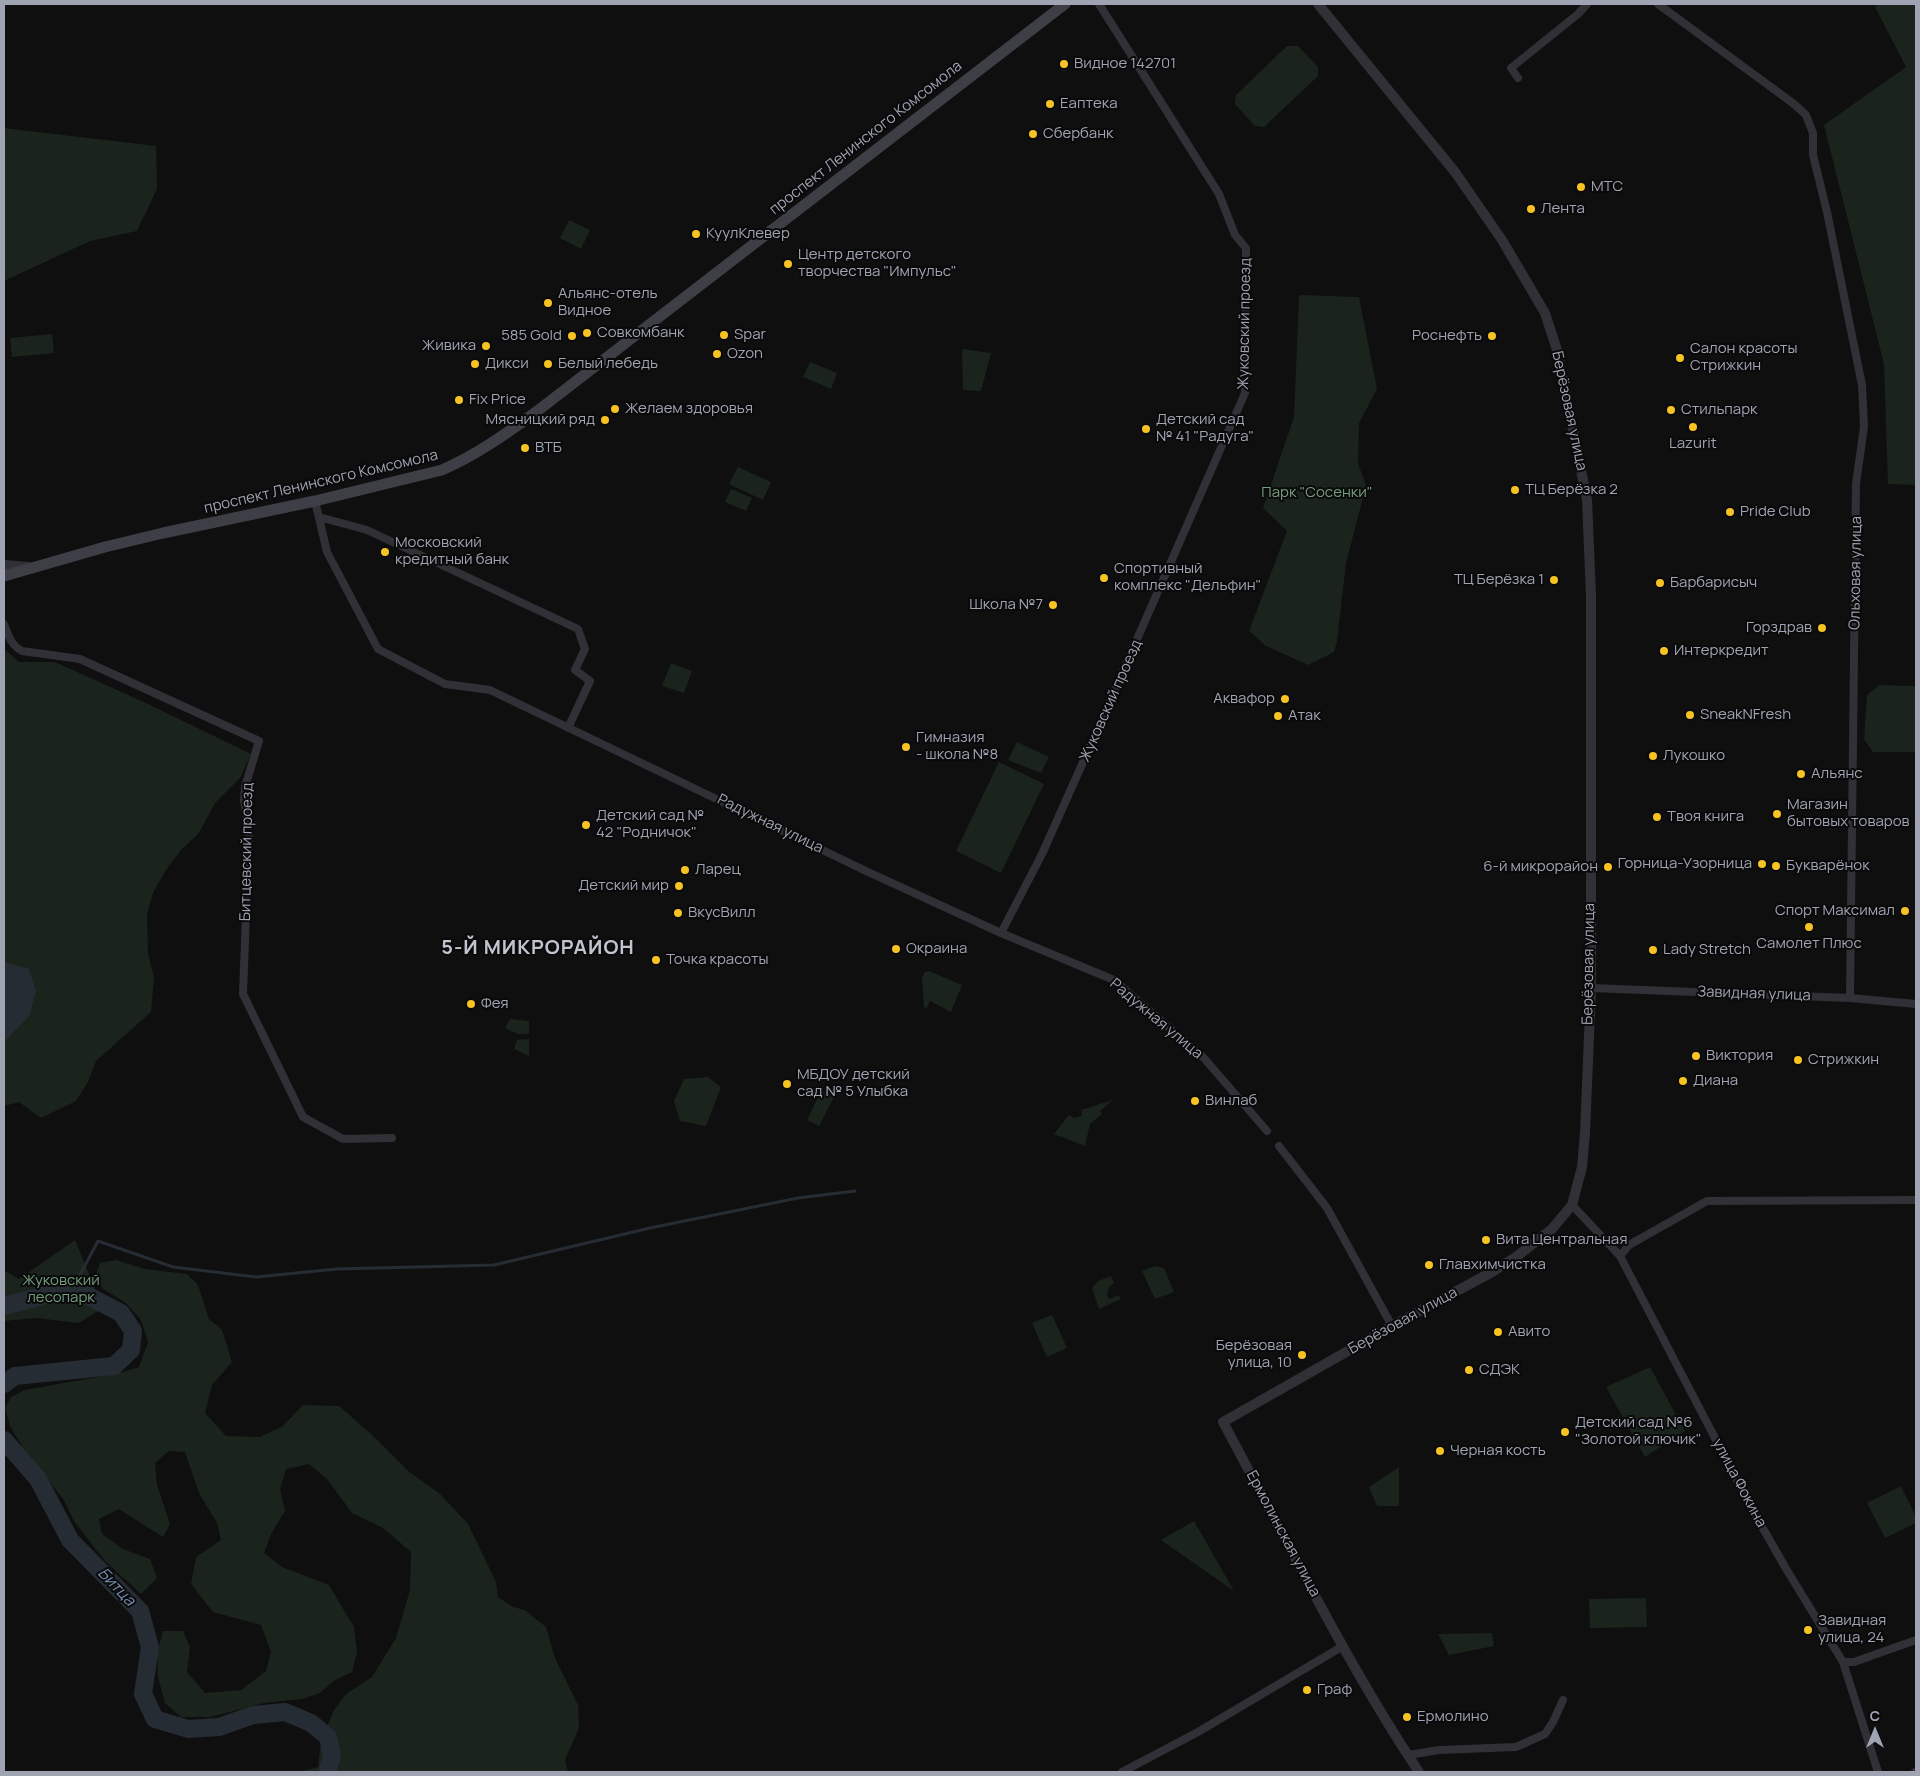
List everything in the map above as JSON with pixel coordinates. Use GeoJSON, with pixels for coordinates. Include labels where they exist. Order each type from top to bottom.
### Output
{"type":"FeatureCollection","features":[{"type":"Feature","properties":{"kind":"main road","name":"проспект Ленинского Комсомола"},"geometry":{"type":"LineString","coordinates":[[4,576],[164,533],[315,501],[442,470],[461,462],[500,439],[1065,4]]}},
{"type":"Feature","properties":{"kind":"street","name":"Жуковский проезд"},"geometry":{"type":"LineString","coordinates":[[1001,933],[1042,854],[1245,393],[1246,248],[1235,235],[1218,194],[1099,4]]}},
{"type":"Feature","properties":{"kind":"street","name":"Берёзовая улица"},"geometry":{"type":"LineString","coordinates":[[1223,1422],[1516,1257],[1552,1229],[1572,1205],[1582,1167],[1591,988],[1590,596],[1587,500],[1557,350],[1545,313],[1502,240],[1455,172],[1318,4]]}},
{"type":"Feature","properties":{"kind":"street"},"geometry":{"type":"LineString","coordinates":[[1518,78],[1511,68],[1578,14],[1586,4]]}},
{"type":"Feature","properties":{"kind":"street","name":"Ольховая улица"},"geometry":{"type":"LineString","coordinates":[[1658,4],[1794,104],[1806,115],[1813,133],[1813,155],[1827,212],[1862,385],[1864,427],[1856,484],[1857,528],[1850,871],[1850,998]]}},
{"type":"Feature","properties":{"kind":"street","name":"Радужная улица"},"geometry":{"type":"LineString","coordinates":[[315,501],[327,552],[378,649],[445,684],[490,690],[866,871],[1001,933],[1114,980],[1203,1057],[1267,1131]]}},
{"type":"Feature","properties":{"kind":"street"},"geometry":{"type":"LineString","coordinates":[[319,517],[367,530],[578,629],[585,649],[575,670],[590,681],[568,728]]}},
{"type":"Feature","properties":{"kind":"street"},"geometry":{"type":"LineString","coordinates":[[4,565],[35,567]]}},
{"type":"Feature","properties":{"kind":"street","name":"Битцевский проезд"},"geometry":{"type":"LineString","coordinates":[[4,624],[9,638],[15,647],[22,652],[80,659],[259,741],[245,788],[244,800],[249,835],[243,994],[303,1117],[343,1139],[392,1138]]}},
{"type":"Feature","properties":{"kind":"street","name":"Завидная улица"},"geometry":{"type":"LineString","coordinates":[[1591,988],[1850,998],[1916,1004]]}},
{"type":"Feature","properties":{"kind":"street"},"geometry":{"type":"LineString","coordinates":[[1278,1146],[1327,1208],[1392,1326]]}},
{"type":"Feature","properties":{"kind":"street"},"geometry":{"type":"LineString","coordinates":[[1620,1256],[1629,1245],[1707,1200],[1916,1200]]}},
{"type":"Feature","properties":{"kind":"street","name":"улица Фокина"},"geometry":{"type":"LineString","coordinates":[[1572,1205],[1620,1256],[1752,1509],[1804,1600],[1843,1662],[1878,1772]]}},
{"type":"Feature","properties":{"kind":"street","name":"Ермолинская улица"},"geometry":{"type":"LineString","coordinates":[[1223,1422],[1343,1646],[1419,1772]]}},
{"type":"Feature","properties":{"kind":"street"},"geometry":{"type":"LineString","coordinates":[[1843,1662],[1854,1662],[1916,1640]]}},
{"type":"Feature","properties":{"kind":"street"},"geometry":{"type":"LineString","coordinates":[[1122,1772],[1206,1727],[1343,1646]]}},
{"type":"Feature","properties":{"kind":"street"},"geometry":{"type":"LineString","coordinates":[[1408,1772],[1408,1755],[1439,1750],[1516,1747],[1545,1734],[1563,1700]]}},
{"type":"Feature","properties":{"kind":"green space"},"geometry":{"type":"Polygon","coordinates":[[[1880,4],[1916,4],[1916,485],[1888,484],[1884,364],[1824,125],[1906,67],[1875,7],[1880,4]]]}},
{"type":"Feature","properties":{"kind":"green space"},"geometry":{"type":"Polygon","coordinates":[[[1287,46],[1298,46],[1318,67],[1318,76],[1264,127],[1255,126],[1235,104],[1236,95],[1287,46]]]}},
{"type":"Feature","properties":{"kind":"green space"},"geometry":{"type":"Polygon","coordinates":[[[4,128],[156,146],[157,189],[137,231],[90,241],[4,281],[4,128]]]}},
{"type":"Feature","properties":{"kind":"green space"},"geometry":{"type":"Polygon","coordinates":[[[569,220],[590,230],[581,249],[560,238],[569,220]]]}},
{"type":"Feature","properties":{"kind":"green space","name":"Парк \"Сосенки\""},"geometry":{"type":"Polygon","coordinates":[[[1299,295],[1359,297],[1377,389],[1359,423],[1358,463],[1366,486],[1346,563],[1337,641],[1334,652],[1308,665],[1266,646],[1249,631],[1287,531],[1263,508],[1294,417],[1299,295]]]}},
{"type":"Feature","properties":{"kind":"green space"},"geometry":{"type":"Polygon","coordinates":[[[52,334],[54,353],[12,357],[10,338],[52,334]]]}},
{"type":"Feature","properties":{"kind":"green space"},"geometry":{"type":"Polygon","coordinates":[[[962,349],[991,353],[981,391],[963,390],[962,349]]]}},
{"type":"Feature","properties":{"kind":"green space"},"geometry":{"type":"Polygon","coordinates":[[[810,362],[837,373],[831,389],[803,377],[810,362]]]}},
{"type":"Feature","properties":{"kind":"green space"},"geometry":{"type":"Polygon","coordinates":[[[738,467],[771,482],[763,500],[729,484],[738,467]]]}},
{"type":"Feature","properties":{"kind":"green space"},"geometry":{"type":"Polygon","coordinates":[[[731,489],[752,498],[746,511],[725,502],[731,489]]]}},
{"type":"Feature","properties":{"kind":"green space"},"geometry":{"type":"Polygon","coordinates":[[[4,649],[19,662],[55,662],[251,754],[240,778],[215,803],[199,833],[181,850],[166,870],[153,893],[147,914],[148,953],[154,978],[151,1012],[96,1061],[88,1082],[76,1101],[41,1118],[19,1102],[4,1106],[4,649]]]}},
{"type":"Feature","properties":{"kind":"green space"},"geometry":{"type":"Polygon","coordinates":[[[671,663],[692,671],[684,693],[662,686],[671,663]]]}},
{"type":"Feature","properties":{"kind":"green space"},"geometry":{"type":"Polygon","coordinates":[[[1879,685],[1916,686],[1916,752],[1873,752],[1864,739],[1867,695],[1879,685]]]}},
{"type":"Feature","properties":{"kind":"green space"},"geometry":{"type":"Polygon","coordinates":[[[1017,742],[1049,757],[1041,773],[1008,760],[1017,742]]]}},
{"type":"Feature","properties":{"kind":"green space"},"geometry":{"type":"Polygon","coordinates":[[[999,762],[1044,784],[1001,873],[956,851],[999,762]]]}},
{"type":"Feature","properties":{"kind":"green space"},"geometry":{"type":"Polygon","coordinates":[[[929,971],[962,985],[951,1012],[930,1001],[926,1009],[924,1007],[922,978],[925,972],[929,971]]]}},
{"type":"Feature","properties":{"kind":"green space"},"geometry":{"type":"Polygon","coordinates":[[[510,1019],[529,1021],[529,1034],[518,1034],[505,1028],[510,1019]]]}},
{"type":"Feature","properties":{"kind":"green space"},"geometry":{"type":"Polygon","coordinates":[[[529,1039],[529,1056],[514,1049],[517,1040],[529,1039]]]}},
{"type":"Feature","properties":{"kind":"green space"},"geometry":{"type":"Polygon","coordinates":[[[708,1077],[721,1087],[706,1126],[680,1121],[674,1101],[684,1079],[708,1077]]]}},
{"type":"Feature","properties":{"kind":"green space"},"geometry":{"type":"Polygon","coordinates":[[[821,1091],[834,1097],[819,1126],[807,1120],[821,1091]]]}},
{"type":"Feature","properties":{"kind":"green space"},"geometry":{"type":"Polygon","coordinates":[[[1113,1100],[1100,1111],[1102,1114],[1090,1124],[1085,1146],[1054,1134],[1069,1115],[1074,1118],[1082,1116],[1081,1110],[1113,1100]]]}},
{"type":"Feature","properties":{"kind":"green space","name":"Жуковский лесопарк"},"geometry":{"type":"Polygon","coordinates":[[[75,1240],[103,1308],[79,1323],[36,1318],[4,1321],[4,1270],[19,1279],[75,1240]]]}},
{"type":"Feature","properties":{"kind":"green space"},"geometry":{"type":"Polygon","coordinates":[[[116,1260],[145,1269],[187,1274],[198,1285],[209,1319],[222,1330],[232,1362],[212,1385],[205,1413],[226,1436],[260,1437],[283,1426],[303,1405],[339,1406],[371,1434],[408,1471],[440,1494],[468,1524],[496,1582],[498,1597],[513,1607],[525,1610],[546,1627],[555,1658],[578,1705],[579,1728],[565,1760],[568,1772],[299,1772],[318,1767],[321,1741],[334,1710],[346,1694],[372,1677],[396,1638],[410,1590],[411,1552],[383,1528],[352,1513],[327,1479],[309,1464],[286,1469],[280,1489],[285,1511],[271,1534],[264,1553],[282,1567],[329,1585],[354,1627],[357,1652],[352,1672],[335,1680],[320,1693],[302,1699],[264,1703],[210,1717],[181,1717],[165,1703],[158,1677],[157,1653],[163,1631],[183,1631],[190,1647],[187,1672],[205,1693],[241,1690],[266,1671],[271,1652],[261,1625],[213,1612],[191,1584],[196,1557],[221,1540],[217,1523],[199,1493],[185,1452],[169,1451],[155,1463],[157,1485],[170,1524],[163,1537],[119,1509],[99,1519],[102,1534],[123,1549],[150,1559],[157,1578],[141,1594],[105,1561],[74,1521],[64,1500],[23,1448],[10,1426],[5,1408],[11,1397],[25,1390],[115,1374],[139,1367],[148,1342],[141,1320],[126,1303],[103,1289],[95,1277],[100,1263],[116,1260]]]}},
{"type":"Feature","properties":{"kind":"green space"},"geometry":{"type":"Polygon","coordinates":[[[1155,1266],[1164,1268],[1174,1292],[1155,1299],[1142,1271],[1155,1266]]]}},
{"type":"Feature","properties":{"kind":"green space"},"geometry":{"type":"Polygon","coordinates":[[[1111,1276],[1114,1283],[1109,1287],[1107,1294],[1109,1299],[1119,1295],[1121,1299],[1099,1309],[1092,1288],[1098,1281],[1111,1276]]]}},
{"type":"Feature","properties":{"kind":"green space"},"geometry":{"type":"Polygon","coordinates":[[[1052,1315],[1067,1348],[1047,1357],[1032,1323],[1052,1315]]]}},
{"type":"Feature","properties":{"kind":"green space"},"geometry":{"type":"Polygon","coordinates":[[[1650,1367],[1685,1431],[1645,1457],[1606,1387],[1650,1367]]]}},
{"type":"Feature","properties":{"kind":"green space"},"geometry":{"type":"Polygon","coordinates":[[[1399,1467],[1399,1506],[1377,1506],[1369,1487],[1399,1467]]]}},
{"type":"Feature","properties":{"kind":"green space"},"geometry":{"type":"Polygon","coordinates":[[[1901,1486],[1916,1517],[1916,1523],[1885,1538],[1867,1503],[1901,1486]]]}},
{"type":"Feature","properties":{"kind":"green space"},"geometry":{"type":"Polygon","coordinates":[[[1194,1521],[1234,1591],[1161,1540],[1194,1521]]]}},
{"type":"Feature","properties":{"kind":"green space"},"geometry":{"type":"Polygon","coordinates":[[[1646,1598],[1647,1627],[1590,1628],[1589,1599],[1646,1598]]]}},
{"type":"Feature","properties":{"kind":"green space"},"geometry":{"type":"Polygon","coordinates":[[[1492,1633],[1494,1646],[1449,1655],[1438,1634],[1492,1633]]]}},
{"type":"Feature","properties":{"kind":"shaded area"},"geometry":{"type":"Polygon","coordinates":[[[4,962],[29,969],[36,991],[29,1016],[4,1042],[4,962]]]}},
{"type":"Feature","properties":{"kind":"waterway"},"geometry":{"type":"LineString","coordinates":[[73,1288],[98,1241],[173,1267],[256,1277],[337,1269],[494,1265],[650,1228],[798,1198],[855,1191]]}},
{"type":"Feature","properties":{"kind":"waterway","name":"Битца"},"geometry":{"type":"LineString","coordinates":[[4,1306],[73,1288],[121,1313],[133,1331],[131,1350],[114,1366],[15,1376],[4,1384]]}},
{"type":"Feature","properties":{"kind":"waterway","name":"Битца"},"geometry":{"type":"LineString","coordinates":[[4,1440],[38,1479],[70,1540],[140,1611],[150,1647],[143,1694],[155,1719],[188,1729],[219,1727],[253,1715],[285,1712],[311,1723],[328,1737],[332,1757],[327,1772]]}},
{"type":"Feature","properties":{"kind":"place","name":"Видное 142701"},"geometry":{"type":"Point","coordinates":[1064,64]}},
{"type":"Feature","properties":{"kind":"place","name":"Еаптека"},"geometry":{"type":"Point","coordinates":[1050,104]}},
{"type":"Feature","properties":{"kind":"place","name":"Сбербанк"},"geometry":{"type":"Point","coordinates":[1033,134]}},
{"type":"Feature","properties":{"kind":"place","name":"МТС"},"geometry":{"type":"Point","coordinates":[1581,187]}},
{"type":"Feature","properties":{"kind":"place","name":"Лента"},"geometry":{"type":"Point","coordinates":[1531,209]}},
{"type":"Feature","properties":{"kind":"place","name":"КуулКлевер"},"geometry":{"type":"Point","coordinates":[696,234]}},
{"type":"Feature","properties":{"kind":"place","name":"Центр детского творчества \"Импульс\""},"geometry":{"type":"Point","coordinates":[788,264]}},
{"type":"Feature","properties":{"kind":"place","name":"Альянс-отель Видное"},"geometry":{"type":"Point","coordinates":[548,303]}},
{"type":"Feature","properties":{"kind":"place","name":"Совкомбанк"},"geometry":{"type":"Point","coordinates":[587,333]}},
{"type":"Feature","properties":{"kind":"place","name":"Spar"},"geometry":{"type":"Point","coordinates":[724,335]}},
{"type":"Feature","properties":{"kind":"place","name":"585 Gold"},"geometry":{"type":"Point","coordinates":[572,336]}},
{"type":"Feature","properties":{"kind":"place","name":"Роснефть"},"geometry":{"type":"Point","coordinates":[1492,336]}},
{"type":"Feature","properties":{"kind":"place","name":"Живика"},"geometry":{"type":"Point","coordinates":[486,346]}},
{"type":"Feature","properties":{"kind":"place","name":"Ozon"},"geometry":{"type":"Point","coordinates":[717,354]}},
{"type":"Feature","properties":{"kind":"place","name":"Салон красоты Стрижкин"},"geometry":{"type":"Point","coordinates":[1680,358]}},
{"type":"Feature","properties":{"kind":"place","name":"Дикси"},"geometry":{"type":"Point","coordinates":[475,364]}},
{"type":"Feature","properties":{"kind":"place","name":"Белый лебедь"},"geometry":{"type":"Point","coordinates":[548,364]}},
{"type":"Feature","properties":{"kind":"place","name":"Fix Price"},"geometry":{"type":"Point","coordinates":[459,400]}},
{"type":"Feature","properties":{"kind":"place","name":"Желаем здоровья"},"geometry":{"type":"Point","coordinates":[615,409]}},
{"type":"Feature","properties":{"kind":"place","name":"Стильпарк"},"geometry":{"type":"Point","coordinates":[1671,410]}},
{"type":"Feature","properties":{"kind":"place","name":"Мясницкий ряд"},"geometry":{"type":"Point","coordinates":[605,420]}},
{"type":"Feature","properties":{"kind":"place","name":"Lazurit"},"geometry":{"type":"Point","coordinates":[1693,427]}},
{"type":"Feature","properties":{"kind":"place","name":"Детский сад № 41 \"Радуга\""},"geometry":{"type":"Point","coordinates":[1146,429]}},
{"type":"Feature","properties":{"kind":"place","name":"ВТБ"},"geometry":{"type":"Point","coordinates":[525,448]}},
{"type":"Feature","properties":{"kind":"place","name":"ТЦ Берёзка 2"},"geometry":{"type":"Point","coordinates":[1515,490]}},
{"type":"Feature","properties":{"kind":"place","name":"Pride Club"},"geometry":{"type":"Point","coordinates":[1730,512]}},
{"type":"Feature","properties":{"kind":"place","name":"Московский кредитный банк"},"geometry":{"type":"Point","coordinates":[385,552]}},
{"type":"Feature","properties":{"kind":"place","name":"Спортивный комплекс \"Дельфин\""},"geometry":{"type":"Point","coordinates":[1104,578]}},
{"type":"Feature","properties":{"kind":"place","name":"ТЦ Берёзка 1"},"geometry":{"type":"Point","coordinates":[1554,580]}},
{"type":"Feature","properties":{"kind":"place","name":"Барбарисыч"},"geometry":{"type":"Point","coordinates":[1660,583]}},
{"type":"Feature","properties":{"kind":"place","name":"Школа №7"},"geometry":{"type":"Point","coordinates":[1053,605]}},
{"type":"Feature","properties":{"kind":"place","name":"Горздрав"},"geometry":{"type":"Point","coordinates":[1822,628]}},
{"type":"Feature","properties":{"kind":"place","name":"Интеркредит"},"geometry":{"type":"Point","coordinates":[1664,651]}},
{"type":"Feature","properties":{"kind":"place","name":"Аквафор"},"geometry":{"type":"Point","coordinates":[1285,699]}},
{"type":"Feature","properties":{"kind":"place","name":"SneakNFresh"},"geometry":{"type":"Point","coordinates":[1690,715]}},
{"type":"Feature","properties":{"kind":"place","name":"Атак"},"geometry":{"type":"Point","coordinates":[1278,716]}},
{"type":"Feature","properties":{"kind":"place","name":"Гимназия - школа №8"},"geometry":{"type":"Point","coordinates":[906,747]}},
{"type":"Feature","properties":{"kind":"place","name":"Лукошко"},"geometry":{"type":"Point","coordinates":[1653,756]}},
{"type":"Feature","properties":{"kind":"place","name":"Альянс"},"geometry":{"type":"Point","coordinates":[1801,774]}},
{"type":"Feature","properties":{"kind":"place","name":"Магазин бытовых товаров"},"geometry":{"type":"Point","coordinates":[1777,814]}},
{"type":"Feature","properties":{"kind":"place","name":"Твоя книга"},"geometry":{"type":"Point","coordinates":[1657,817]}},
{"type":"Feature","properties":{"kind":"place","name":"Детский сад № 42 \"Родничок\""},"geometry":{"type":"Point","coordinates":[586,825]}},
{"type":"Feature","properties":{"kind":"place","name":"Горница-Узорница"},"geometry":{"type":"Point","coordinates":[1762,864]}},
{"type":"Feature","properties":{"kind":"place","name":"Букварёнок"},"geometry":{"type":"Point","coordinates":[1776,866]}},
{"type":"Feature","properties":{"kind":"place","name":"6-й микрорайон"},"geometry":{"type":"Point","coordinates":[1608,867]}},
{"type":"Feature","properties":{"kind":"place","name":"Ларец"},"geometry":{"type":"Point","coordinates":[685,870]}},
{"type":"Feature","properties":{"kind":"place","name":"Детский мир"},"geometry":{"type":"Point","coordinates":[679,886]}},
{"type":"Feature","properties":{"kind":"place","name":"Спорт Максимал"},"geometry":{"type":"Point","coordinates":[1905,911]}},
{"type":"Feature","properties":{"kind":"place","name":"ВкусВилл"},"geometry":{"type":"Point","coordinates":[678,913]}},
{"type":"Feature","properties":{"kind":"place","name":"Самолет Плюс"},"geometry":{"type":"Point","coordinates":[1809,927]}},
{"type":"Feature","properties":{"kind":"place","name":"Окраина"},"geometry":{"type":"Point","coordinates":[896,949]}},
{"type":"Feature","properties":{"kind":"place","name":"Lady Stretch"},"geometry":{"type":"Point","coordinates":[1653,950]}},
{"type":"Feature","properties":{"kind":"place","name":"Точка красоты"},"geometry":{"type":"Point","coordinates":[656,960]}},
{"type":"Feature","properties":{"kind":"place","name":"Фея"},"geometry":{"type":"Point","coordinates":[471,1004]}},
{"type":"Feature","properties":{"kind":"place","name":"Виктория"},"geometry":{"type":"Point","coordinates":[1696,1056]}},
{"type":"Feature","properties":{"kind":"place","name":"Стрижкин"},"geometry":{"type":"Point","coordinates":[1798,1060]}},
{"type":"Feature","properties":{"kind":"place","name":"Диана"},"geometry":{"type":"Point","coordinates":[1683,1081]}},
{"type":"Feature","properties":{"kind":"place","name":"МБДОУ детский сад № 5 Улыбка"},"geometry":{"type":"Point","coordinates":[787,1084]}},
{"type":"Feature","properties":{"kind":"place","name":"Винлаб"},"geometry":{"type":"Point","coordinates":[1195,1101]}},
{"type":"Feature","properties":{"kind":"place","name":"Вита Центральная"},"geometry":{"type":"Point","coordinates":[1486,1240]}},
{"type":"Feature","properties":{"kind":"place","name":"Главхимчистка"},"geometry":{"type":"Point","coordinates":[1429,1265]}},
{"type":"Feature","properties":{"kind":"place","name":"Авито"},"geometry":{"type":"Point","coordinates":[1498,1332]}},
{"type":"Feature","properties":{"kind":"place","name":"Берёзовая улица, 10"},"geometry":{"type":"Point","coordinates":[1302,1355]}},
{"type":"Feature","properties":{"kind":"place","name":"СДЭК"},"geometry":{"type":"Point","coordinates":[1469,1370]}},
{"type":"Feature","properties":{"kind":"place","name":"Детский сад №6 \"Золотой ключик\""},"geometry":{"type":"Point","coordinates":[1565,1432]}},
{"type":"Feature","properties":{"kind":"place","name":"Черная кость"},"geometry":{"type":"Point","coordinates":[1440,1451]}},
{"type":"Feature","properties":{"kind":"place","name":"Завидная улица, 24"},"geometry":{"type":"Point","coordinates":[1808,1630]}},
{"type":"Feature","properties":{"kind":"place","name":"Граф"},"geometry":{"type":"Point","coordinates":[1307,1690]}},
{"type":"Feature","properties":{"kind":"place","name":"Ермолино"},"geometry":{"type":"Point","coordinates":[1407,1717]}},
{"type":"Feature","properties":{"kind":"district","name":"5-Й МИКРОРАЙОН"},"geometry":{"type":"Point","coordinates":[538,948]}}]}
